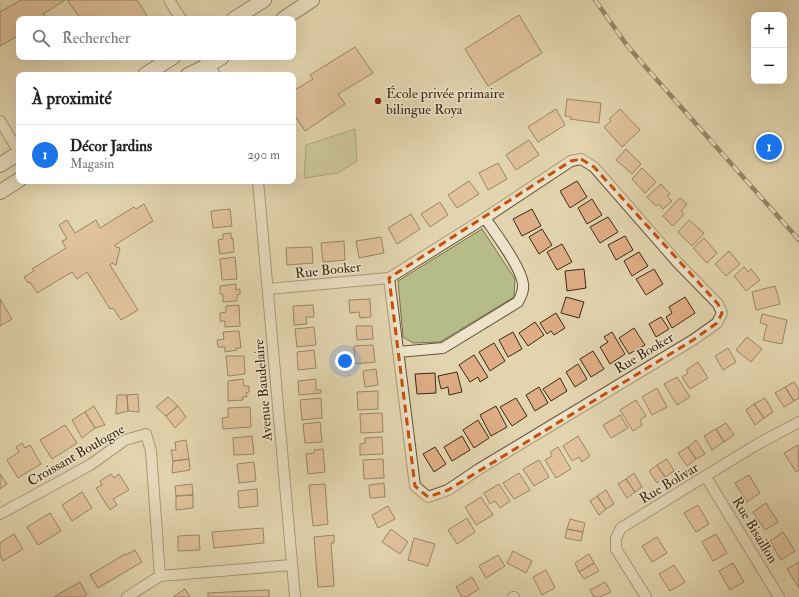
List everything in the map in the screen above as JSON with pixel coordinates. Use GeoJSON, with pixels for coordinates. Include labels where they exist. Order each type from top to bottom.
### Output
{"type":"FeatureCollection","features":[{"type":"Feature","properties":{"kind":"main road"},"geometry":{"type":"LineString","coordinates":[[239,16],[264,0]]}},
{"type":"Feature","properties":{"kind":"main road"},"geometry":{"type":"LineString","coordinates":[[288,16],[312,0]]}},
{"type":"Feature","properties":{"kind":"main road"},"geometry":{"type":"LineString","coordinates":[[150,72],[168,60]]}},
{"type":"Feature","properties":{"kind":"main road"},"geometry":{"type":"LineString","coordinates":[[195,72],[209,66],[218,60]]}},
{"type":"Feature","properties":{"kind":"main road"},"geometry":{"type":"LineString","coordinates":[[0,165],[16,154]]}},
{"type":"Feature","properties":{"kind":"main road"},"geometry":{"type":"LineString","coordinates":[[0,192],[16,182]]}},
{"type":"Feature","properties":{"kind":"street"},"geometry":{"type":"LineString","coordinates":[[169,0],[179,16]]}},
{"type":"Feature","properties":{"kind":"street"},"geometry":{"type":"LineString","coordinates":[[0,121],[16,147]]}},
{"type":"Feature","properties":{"kind":"street","name":"Rue Booker"},"geometry":{"type":"LineString","coordinates":[[268,289],[390,278],[486,218],[571,161],[582,159],[594,167],[677,262],[718,304],[722,313],[717,324],[693,340],[479,469],[448,490],[428,497],[415,486],[390,278]]}},
{"type":"Feature","properties":{"kind":"street","name":"Avenue Baudelaire"},"geometry":{"type":"LineString","coordinates":[[258,184],[295,597]]}},
{"type":"Feature","properties":{"kind":"street"},"geometry":{"type":"LineString","coordinates":[[398,352],[443,348],[518,302],[523,293],[524,285],[520,273],[486,218]]}},
{"type":"Feature","properties":{"kind":"street","name":"Rue Bolivar"},"geometry":{"type":"LineString","coordinates":[[646,597],[616,549],[616,538],[621,528],[756,445],[799,422]]}},
{"type":"Feature","properties":{"kind":"street","name":"Croissant Boulogne"},"geometry":{"type":"LineString","coordinates":[[0,514],[90,465],[125,440],[146,434],[151,451],[160,576]]}},
{"type":"Feature","properties":{"kind":"street","name":"Rue Bisaillon"},"geometry":{"type":"LineString","coordinates":[[706,477],[779,597]]}},
{"type":"Feature","properties":{"kind":"street"},"geometry":{"type":"LineString","coordinates":[[127,597],[160,576],[291,565]]}},
{"type":"Feature","properties":{"kind":"highlighted area"},"geometry":{"type":"Polygon","coordinates":[[[581,159],[594,167],[718,304],[722,313],[717,323],[693,340],[448,490],[428,497],[415,486],[389,278],[571,161],[581,159]]]}},
{"type":"Feature","properties":{"kind":"green space"},"geometry":{"type":"Polygon","coordinates":[[[355,129],[357,161],[338,173],[304,178],[306,145],[355,129]]]}},
{"type":"Feature","properties":{"kind":"green space"},"geometry":{"type":"Polygon","coordinates":[[[482,229],[515,279],[514,297],[440,342],[413,343],[403,337],[398,281],[482,229]]]}},
{"type":"Feature","properties":{"kind":"building"},"geometry":{"type":"Polygon","coordinates":[[[21,0],[65,0],[43,14],[44,16],[16,16],[16,37],[0,46],[0,12],[21,0]]]}},
{"type":"Feature","properties":{"kind":"building"},"geometry":{"type":"Polygon","coordinates":[[[67,0],[137,0],[147,16],[79,16],[67,0]]]}},
{"type":"Feature","properties":{"kind":"building"},"geometry":{"type":"Polygon","coordinates":[[[519,15],[542,53],[488,86],[465,49],[519,15]]]}},
{"type":"Feature","properties":{"kind":"building"},"geometry":{"type":"Polygon","coordinates":[[[355,47],[373,73],[338,94],[345,104],[305,131],[296,118],[296,89],[313,79],[310,75],[355,47]]]}},
{"type":"Feature","properties":{"kind":"building"},"geometry":{"type":"Polygon","coordinates":[[[567,99],[601,103],[599,123],[570,119],[571,117],[565,116],[567,99]]]}},
{"type":"Feature","properties":{"kind":"building"},"geometry":{"type":"Polygon","coordinates":[[[556,109],[565,125],[538,142],[528,127],[556,109]]]}},
{"type":"Feature","properties":{"kind":"building"},"geometry":{"type":"Polygon","coordinates":[[[620,109],[640,130],[622,147],[604,127],[611,121],[609,119],[620,109]]]}},
{"type":"Feature","properties":{"kind":"building"},"geometry":{"type":"Polygon","coordinates":[[[529,140],[539,155],[516,170],[506,155],[529,140]]]}},
{"type":"Feature","properties":{"kind":"building"},"geometry":{"type":"Polygon","coordinates":[[[626,149],[641,164],[632,174],[616,160],[626,149]]]}},
{"type":"Feature","properties":{"kind":"building"},"geometry":{"type":"Polygon","coordinates":[[[498,163],[507,179],[488,190],[479,173],[498,163]]]}},
{"type":"Feature","properties":{"kind":"building"},"geometry":{"type":"Polygon","coordinates":[[[642,168],[656,182],[645,193],[632,179],[642,168]]]}},
{"type":"Feature","properties":{"kind":"building"},"geometry":{"type":"Polygon","coordinates":[[[469,181],[479,194],[457,208],[448,195],[469,181]]]}},
{"type":"Feature","properties":{"kind":"building"},"geometry":{"type":"Polygon","coordinates":[[[577,181],[587,197],[570,208],[560,191],[577,181]]]}},
{"type":"Feature","properties":{"kind":"building"},"geometry":{"type":"Polygon","coordinates":[[[661,184],[670,194],[667,196],[672,201],[663,209],[659,204],[656,206],[647,197],[661,184]]]}},
{"type":"Feature","properties":{"kind":"building"},"geometry":{"type":"Polygon","coordinates":[[[680,198],[687,204],[681,211],[684,214],[673,226],[663,216],[680,198]]]}},
{"type":"Feature","properties":{"kind":"building"},"geometry":{"type":"Polygon","coordinates":[[[592,199],[602,215],[587,224],[578,208],[592,199]]]}},
{"type":"Feature","properties":{"kind":"building"},"geometry":{"type":"Polygon","coordinates":[[[440,202],[448,215],[430,227],[421,214],[440,202]]]}},
{"type":"Feature","properties":{"kind":"building"},"geometry":{"type":"Polygon","coordinates":[[[144,204],[153,221],[115,245],[116,247],[120,248],[116,265],[112,263],[110,265],[138,310],[121,320],[113,308],[110,309],[87,272],[77,279],[72,272],[37,293],[30,282],[28,283],[24,277],[34,271],[32,269],[66,248],[62,241],[67,239],[59,225],[67,220],[75,233],[96,220],[100,228],[134,207],[136,209],[144,204]]]}},
{"type":"Feature","properties":{"kind":"building"},"geometry":{"type":"Polygon","coordinates":[[[230,209],[232,226],[213,228],[211,211],[230,209]]]}},
{"type":"Feature","properties":{"kind":"building"},"geometry":{"type":"Polygon","coordinates":[[[532,209],[541,226],[522,236],[513,219],[532,209]]]}},
{"type":"Feature","properties":{"kind":"building"},"geometry":{"type":"Polygon","coordinates":[[[411,214],[420,229],[397,244],[388,228],[411,214]]]}},
{"type":"Feature","properties":{"kind":"building"},"geometry":{"type":"Polygon","coordinates":[[[608,217],[618,232],[600,243],[590,227],[608,217]]]}},
{"type":"Feature","properties":{"kind":"building"},"geometry":{"type":"Polygon","coordinates":[[[689,220],[704,233],[692,246],[678,232],[689,220]]]}},
{"type":"Feature","properties":{"kind":"building"},"geometry":{"type":"Polygon","coordinates":[[[542,229],[552,245],[539,254],[529,237],[542,229]]]}},
{"type":"Feature","properties":{"kind":"building"},"geometry":{"type":"Polygon","coordinates":[[[231,233],[234,252],[220,254],[218,240],[223,239],[223,234],[231,233]]]}},
{"type":"Feature","properties":{"kind":"building"},"geometry":{"type":"Polygon","coordinates":[[[625,236],[633,250],[616,260],[608,245],[625,236]]]}},
{"type":"Feature","properties":{"kind":"building"},"geometry":{"type":"Polygon","coordinates":[[[381,237],[384,253],[359,258],[356,241],[381,237]]]}},
{"type":"Feature","properties":{"kind":"building"},"geometry":{"type":"Polygon","coordinates":[[[704,238],[717,253],[707,263],[693,248],[704,238]]]}},
{"type":"Feature","properties":{"kind":"building"},"geometry":{"type":"Polygon","coordinates":[[[344,241],[345,260],[323,262],[321,243],[344,241]]]}},
{"type":"Feature","properties":{"kind":"building"},"geometry":{"type":"Polygon","coordinates":[[[562,244],[572,262],[557,270],[547,252],[562,244]]]}},
{"type":"Feature","properties":{"kind":"building"},"geometry":{"type":"Polygon","coordinates":[[[312,247],[313,263],[287,265],[286,248],[312,247]]]}},
{"type":"Feature","properties":{"kind":"building"},"geometry":{"type":"Polygon","coordinates":[[[729,251],[740,264],[726,276],[715,264],[729,251]]]}},
{"type":"Feature","properties":{"kind":"building"},"geometry":{"type":"Polygon","coordinates":[[[639,252],[648,266],[632,276],[624,261],[639,252]]]}},
{"type":"Feature","properties":{"kind":"building"},"geometry":{"type":"Polygon","coordinates":[[[235,257],[237,279],[222,280],[220,259],[235,257]]]}},
{"type":"Feature","properties":{"kind":"building"},"geometry":{"type":"Polygon","coordinates":[[[744,267],[748,272],[751,269],[760,280],[746,291],[734,276],[744,267]]]}},
{"type":"Feature","properties":{"kind":"building"},"geometry":{"type":"Polygon","coordinates":[[[584,269],[586,288],[567,291],[565,271],[584,269]]]}},
{"type":"Feature","properties":{"kind":"building"},"geometry":{"type":"Polygon","coordinates":[[[654,269],[663,284],[646,295],[636,279],[654,269]]]}},
{"type":"Feature","properties":{"kind":"building"},"geometry":{"type":"Polygon","coordinates":[[[236,284],[236,290],[240,289],[240,294],[237,295],[237,301],[223,302],[223,294],[220,294],[220,286],[236,284]]]}},
{"type":"Feature","properties":{"kind":"building"},"geometry":{"type":"Polygon","coordinates":[[[775,286],[780,304],[756,310],[752,292],[775,286]]]}},
{"type":"Feature","properties":{"kind":"building"},"geometry":{"type":"Polygon","coordinates":[[[566,297],[584,302],[579,318],[561,313],[566,297]]]}},
{"type":"Feature","properties":{"kind":"building"},"geometry":{"type":"Polygon","coordinates":[[[685,297],[695,313],[672,328],[666,317],[672,313],[669,307],[685,297]]]}},
{"type":"Feature","properties":{"kind":"building"},"geometry":{"type":"Polygon","coordinates":[[[0,299],[12,319],[0,326],[0,299]]]}},
{"type":"Feature","properties":{"kind":"building"},"geometry":{"type":"Polygon","coordinates":[[[370,299],[371,317],[360,318],[359,312],[350,313],[349,300],[370,299]]]}},
{"type":"Feature","properties":{"kind":"building"},"geometry":{"type":"Polygon","coordinates":[[[239,305],[240,326],[225,327],[225,321],[220,321],[220,313],[226,312],[226,306],[239,305]]]}},
{"type":"Feature","properties":{"kind":"building"},"geometry":{"type":"Polygon","coordinates":[[[313,305],[314,317],[306,317],[307,324],[294,325],[293,306],[313,305]]]}},
{"type":"Feature","properties":{"kind":"building"},"geometry":{"type":"Polygon","coordinates":[[[556,313],[565,328],[554,335],[551,331],[547,334],[540,323],[556,313]]]}},
{"type":"Feature","properties":{"kind":"building"},"geometry":{"type":"Polygon","coordinates":[[[762,314],[787,320],[782,344],[763,340],[767,325],[760,323],[762,314]]]}},
{"type":"Feature","properties":{"kind":"building"},"geometry":{"type":"Polygon","coordinates":[[[661,317],[669,329],[656,337],[649,324],[661,317]]]}},
{"type":"Feature","properties":{"kind":"building"},"geometry":{"type":"Polygon","coordinates":[[[535,322],[544,335],[528,346],[519,333],[535,322]]]}},
{"type":"Feature","properties":{"kind":"building"},"geometry":{"type":"Polygon","coordinates":[[[356,326],[372,326],[373,339],[357,340],[356,326]]]}},
{"type":"Feature","properties":{"kind":"building"},"geometry":{"type":"Polygon","coordinates":[[[314,327],[316,345],[297,347],[295,329],[314,327]]]}},
{"type":"Feature","properties":{"kind":"building"},"geometry":{"type":"Polygon","coordinates":[[[634,328],[645,345],[629,354],[619,338],[634,328]]]}},
{"type":"Feature","properties":{"kind":"building"},"geometry":{"type":"Polygon","coordinates":[[[239,331],[241,348],[236,348],[237,350],[225,352],[225,347],[218,347],[217,340],[224,339],[223,332],[239,331]]]}},
{"type":"Feature","properties":{"kind":"building"},"geometry":{"type":"Polygon","coordinates":[[[513,332],[522,349],[508,357],[499,340],[513,332]]]}},
{"type":"Feature","properties":{"kind":"building"},"geometry":{"type":"Polygon","coordinates":[[[612,332],[625,354],[610,364],[600,347],[608,342],[604,337],[612,332]]]}},
{"type":"Feature","properties":{"kind":"building"},"geometry":{"type":"Polygon","coordinates":[[[747,337],[762,349],[751,362],[736,350],[747,337]]]}},
{"type":"Feature","properties":{"kind":"building"},"geometry":{"type":"Polygon","coordinates":[[[494,343],[505,361],[490,371],[479,352],[494,343]]]}},
{"type":"Feature","properties":{"kind":"building"},"geometry":{"type":"Polygon","coordinates":[[[373,345],[375,362],[355,364],[354,346],[373,345]]]}},
{"type":"Feature","properties":{"kind":"building"},"geometry":{"type":"Polygon","coordinates":[[[728,348],[736,362],[723,370],[715,356],[728,348]]]}},
{"type":"Feature","properties":{"kind":"building"},"geometry":{"type":"Polygon","coordinates":[[[314,350],[316,368],[298,370],[297,352],[314,350]]]}},
{"type":"Feature","properties":{"kind":"building"},"geometry":{"type":"Polygon","coordinates":[[[593,351],[604,369],[591,377],[580,359],[593,351]]]}},
{"type":"Feature","properties":{"kind":"building"},"geometry":{"type":"Polygon","coordinates":[[[474,355],[488,377],[480,382],[478,377],[470,382],[459,365],[474,355]]]}},
{"type":"Feature","properties":{"kind":"building"},"geometry":{"type":"Polygon","coordinates":[[[226,356],[244,356],[245,374],[228,376],[226,356]]]}},
{"type":"Feature","properties":{"kind":"building"},"geometry":{"type":"Polygon","coordinates":[[[698,362],[708,378],[690,389],[682,377],[688,373],[686,370],[698,362]]]}},
{"type":"Feature","properties":{"kind":"building"},"geometry":{"type":"Polygon","coordinates":[[[578,364],[587,379],[575,387],[566,372],[578,364]]]}},
{"type":"Feature","properties":{"kind":"building"},"geometry":{"type":"Polygon","coordinates":[[[376,369],[378,385],[365,387],[363,371],[376,369]]]}},
{"type":"Feature","properties":{"kind":"building"},"geometry":{"type":"Polygon","coordinates":[[[457,372],[462,392],[449,395],[448,387],[441,389],[438,376],[457,372]]]}},
{"type":"Feature","properties":{"kind":"building"},"geometry":{"type":"Polygon","coordinates":[[[435,373],[436,393],[417,394],[415,374],[435,373]]]}},
{"type":"Feature","properties":{"kind":"building"},"geometry":{"type":"Polygon","coordinates":[[[677,377],[690,397],[677,405],[664,384],[677,377]]]}},
{"type":"Feature","properties":{"kind":"building"},"geometry":{"type":"Polygon","coordinates":[[[560,378],[567,391],[551,401],[543,389],[560,378]]]}},
{"type":"Feature","properties":{"kind":"building"},"geometry":{"type":"Polygon","coordinates":[[[243,379],[244,386],[249,386],[249,392],[246,393],[247,397],[242,397],[243,400],[228,401],[228,381],[243,379]]]}},
{"type":"Feature","properties":{"kind":"building"},"geometry":{"type":"Polygon","coordinates":[[[316,379],[316,390],[321,390],[321,393],[299,395],[298,381],[316,379]]]}},
{"type":"Feature","properties":{"kind":"building"},"geometry":{"type":"Polygon","coordinates":[[[794,382],[799,390],[799,398],[794,401],[785,387],[794,382]]]}},
{"type":"Feature","properties":{"kind":"building"},"geometry":{"type":"Polygon","coordinates":[[[539,387],[548,403],[535,411],[526,395],[539,387]]]}},
{"type":"Feature","properties":{"kind":"building"},"geometry":{"type":"Polygon","coordinates":[[[785,387],[794,401],[784,407],[775,393],[785,387]]]}},
{"type":"Feature","properties":{"kind":"building"},"geometry":{"type":"Polygon","coordinates":[[[657,388],[667,407],[652,415],[642,397],[657,388]]]}},
{"type":"Feature","properties":{"kind":"building"},"geometry":{"type":"Polygon","coordinates":[[[378,391],[378,409],[358,410],[357,392],[378,391]]]}},
{"type":"Feature","properties":{"kind":"building"},"geometry":{"type":"Polygon","coordinates":[[[138,394],[139,412],[128,411],[127,395],[138,394]]]}},
{"type":"Feature","properties":{"kind":"building"},"geometry":{"type":"Polygon","coordinates":[[[117,395],[127,395],[128,411],[116,414],[117,395]]]}},
{"type":"Feature","properties":{"kind":"building"},"geometry":{"type":"Polygon","coordinates":[[[168,397],[178,406],[166,416],[156,407],[168,397]]]}},
{"type":"Feature","properties":{"kind":"building"},"geometry":{"type":"Polygon","coordinates":[[[321,398],[322,418],[302,420],[300,400],[321,398]]]}},
{"type":"Feature","properties":{"kind":"building"},"geometry":{"type":"Polygon","coordinates":[[[516,398],[527,416],[512,426],[500,407],[516,398]]]}},
{"type":"Feature","properties":{"kind":"building"},"geometry":{"type":"Polygon","coordinates":[[[765,398],[773,412],[764,418],[754,404],[765,398]]]}},
{"type":"Feature","properties":{"kind":"building"},"geometry":{"type":"Polygon","coordinates":[[[636,400],[646,416],[640,420],[642,425],[633,431],[620,410],[636,400]]]}},
{"type":"Feature","properties":{"kind":"building"},"geometry":{"type":"Polygon","coordinates":[[[754,404],[764,418],[755,425],[746,410],[754,404]]]}},
{"type":"Feature","properties":{"kind":"building"},"geometry":{"type":"Polygon","coordinates":[[[94,406],[105,425],[95,428],[85,412],[94,406]]]}},
{"type":"Feature","properties":{"kind":"building"},"geometry":{"type":"Polygon","coordinates":[[[178,406],[186,417],[175,428],[166,416],[178,406]]]}},
{"type":"Feature","properties":{"kind":"building"},"geometry":{"type":"Polygon","coordinates":[[[496,406],[507,427],[491,436],[480,415],[496,406]]]}},
{"type":"Feature","properties":{"kind":"building"},"geometry":{"type":"Polygon","coordinates":[[[250,407],[251,427],[223,429],[222,418],[228,417],[228,408],[250,407]]]}},
{"type":"Feature","properties":{"kind":"building"},"geometry":{"type":"Polygon","coordinates":[[[85,412],[95,428],[82,438],[72,420],[85,412]]]}},
{"type":"Feature","properties":{"kind":"building"},"geometry":{"type":"Polygon","coordinates":[[[382,413],[383,432],[361,433],[360,414],[382,413]]]}},
{"type":"Feature","properties":{"kind":"building"},"geometry":{"type":"Polygon","coordinates":[[[620,415],[628,428],[611,438],[603,425],[620,415]]]}},
{"type":"Feature","properties":{"kind":"building"},"geometry":{"type":"Polygon","coordinates":[[[478,420],[489,438],[474,448],[463,430],[478,420]]]}},
{"type":"Feature","properties":{"kind":"building"},"geometry":{"type":"Polygon","coordinates":[[[320,422],[322,442],[305,443],[303,424],[320,422]]]}},
{"type":"Feature","properties":{"kind":"building"},"geometry":{"type":"Polygon","coordinates":[[[726,423],[734,435],[724,442],[716,429],[726,423]]]}},
{"type":"Feature","properties":{"kind":"building"},"geometry":{"type":"Polygon","coordinates":[[[65,425],[77,443],[52,459],[40,440],[65,425]]]}},
{"type":"Feature","properties":{"kind":"building"},"geometry":{"type":"Polygon","coordinates":[[[716,429],[724,442],[712,450],[704,436],[716,429]]]}},
{"type":"Feature","properties":{"kind":"building"},"geometry":{"type":"Polygon","coordinates":[[[252,436],[254,454],[234,455],[233,438],[252,436]]]}},
{"type":"Feature","properties":{"kind":"building"},"geometry":{"type":"Polygon","coordinates":[[[462,436],[470,450],[452,461],[444,447],[462,436]]]}},
{"type":"Feature","properties":{"kind":"building"},"geometry":{"type":"Polygon","coordinates":[[[578,436],[590,456],[582,462],[579,457],[572,461],[563,446],[578,436]]]}},
{"type":"Feature","properties":{"kind":"building"},"geometry":{"type":"Polygon","coordinates":[[[382,437],[383,454],[360,455],[360,444],[365,443],[365,438],[382,437]]]}},
{"type":"Feature","properties":{"kind":"building"},"geometry":{"type":"Polygon","coordinates":[[[186,440],[189,459],[173,461],[171,450],[176,450],[175,442],[186,440]]]}},
{"type":"Feature","properties":{"kind":"building"},"geometry":{"type":"Polygon","coordinates":[[[696,440],[705,454],[696,459],[688,447],[696,440]]]}},
{"type":"Feature","properties":{"kind":"building"},"geometry":{"type":"Polygon","coordinates":[[[22,443],[25,448],[30,445],[41,464],[18,478],[7,460],[19,452],[16,447],[22,443]]]}},
{"type":"Feature","properties":{"kind":"building"},"geometry":{"type":"Polygon","coordinates":[[[798,445],[799,470],[796,472],[784,453],[798,445]]]}},
{"type":"Feature","properties":{"kind":"building"},"geometry":{"type":"Polygon","coordinates":[[[435,447],[446,464],[434,472],[423,454],[435,447]]]}},
{"type":"Feature","properties":{"kind":"building"},"geometry":{"type":"Polygon","coordinates":[[[558,447],[571,469],[556,478],[545,460],[552,456],[550,452],[558,447]]]}},
{"type":"Feature","properties":{"kind":"building"},"geometry":{"type":"Polygon","coordinates":[[[688,447],[696,459],[687,466],[678,453],[688,447]]]}},
{"type":"Feature","properties":{"kind":"building"},"geometry":{"type":"Polygon","coordinates":[[[323,449],[325,472],[308,474],[306,454],[314,453],[314,450],[323,449]]]}},
{"type":"Feature","properties":{"kind":"building"},"geometry":{"type":"Polygon","coordinates":[[[189,459],[190,470],[172,473],[173,461],[189,459]]]}},
{"type":"Feature","properties":{"kind":"building"},"geometry":{"type":"Polygon","coordinates":[[[383,459],[384,478],[364,479],[363,460],[383,459]]]}},
{"type":"Feature","properties":{"kind":"building"},"geometry":{"type":"Polygon","coordinates":[[[667,459],[674,471],[665,477],[657,465],[667,459]]]}},
{"type":"Feature","properties":{"kind":"building"},"geometry":{"type":"Polygon","coordinates":[[[539,460],[549,477],[534,486],[523,469],[539,460]]]}},
{"type":"Feature","properties":{"kind":"building"},"geometry":{"type":"Polygon","coordinates":[[[254,462],[256,481],[239,483],[237,464],[254,462]]]}},
{"type":"Feature","properties":{"kind":"building"},"geometry":{"type":"Polygon","coordinates":[[[657,465],[665,477],[657,483],[649,471],[657,465]]]}},
{"type":"Feature","properties":{"kind":"building"},"geometry":{"type":"Polygon","coordinates":[[[519,473],[530,490],[514,499],[503,483],[519,473]]]}},
{"type":"Feature","properties":{"kind":"building"},"geometry":{"type":"Polygon","coordinates":[[[634,473],[642,487],[635,492],[626,479],[634,473]]]}},
{"type":"Feature","properties":{"kind":"building"},"geometry":{"type":"Polygon","coordinates":[[[0,474],[7,484],[0,489],[0,474]]]}},
{"type":"Feature","properties":{"kind":"building"},"geometry":{"type":"Polygon","coordinates":[[[111,474],[114,478],[119,474],[129,490],[113,499],[117,505],[110,510],[96,488],[102,485],[100,481],[111,474]]]}},
{"type":"Feature","properties":{"kind":"building"},"geometry":{"type":"Polygon","coordinates":[[[749,475],[760,493],[747,502],[735,483],[749,475]]]}},
{"type":"Feature","properties":{"kind":"building"},"geometry":{"type":"Polygon","coordinates":[[[626,479],[635,492],[627,498],[618,484],[626,479]]]}},
{"type":"Feature","properties":{"kind":"building"},"geometry":{"type":"Polygon","coordinates":[[[384,483],[385,497],[370,498],[369,485],[384,483]]]}},
{"type":"Feature","properties":{"kind":"building"},"geometry":{"type":"Polygon","coordinates":[[[192,484],[193,495],[176,496],[175,486],[192,484]]]}},
{"type":"Feature","properties":{"kind":"building"},"geometry":{"type":"Polygon","coordinates":[[[325,484],[328,524],[313,526],[309,485],[325,484]]]}},
{"type":"Feature","properties":{"kind":"building"},"geometry":{"type":"Polygon","coordinates":[[[499,484],[510,501],[500,508],[495,501],[490,504],[484,493],[499,484]]]}},
{"type":"Feature","properties":{"kind":"building"},"geometry":{"type":"Polygon","coordinates":[[[257,489],[258,506],[239,508],[238,491],[257,489]]]}},
{"type":"Feature","properties":{"kind":"building"},"geometry":{"type":"Polygon","coordinates":[[[606,490],[614,504],[606,509],[597,496],[606,490]]]}},
{"type":"Feature","properties":{"kind":"building"},"geometry":{"type":"Polygon","coordinates":[[[82,492],[92,508],[72,521],[62,505],[82,492]]]}},
{"type":"Feature","properties":{"kind":"building"},"geometry":{"type":"Polygon","coordinates":[[[193,495],[193,508],[176,510],[176,496],[193,495]]]}},
{"type":"Feature","properties":{"kind":"building"},"geometry":{"type":"Polygon","coordinates":[[[597,496],[606,509],[599,515],[590,501],[597,496]]]}},
{"type":"Feature","properties":{"kind":"building"},"geometry":{"type":"Polygon","coordinates":[[[481,497],[493,515],[476,525],[465,507],[481,497]]]}},
{"type":"Feature","properties":{"kind":"building"},"geometry":{"type":"Polygon","coordinates":[[[766,503],[778,522],[765,530],[753,512],[766,503]]]}},
{"type":"Feature","properties":{"kind":"building"},"geometry":{"type":"Polygon","coordinates":[[[698,505],[709,524],[696,532],[684,513],[698,505]]]}},
{"type":"Feature","properties":{"kind":"building"},"geometry":{"type":"Polygon","coordinates":[[[388,506],[395,519],[378,528],[372,515],[388,506]]]}},
{"type":"Feature","properties":{"kind":"building"},"geometry":{"type":"Polygon","coordinates":[[[50,513],[61,531],[38,545],[27,527],[50,513]]]}},
{"type":"Feature","properties":{"kind":"building"},"geometry":{"type":"Polygon","coordinates":[[[467,518],[475,532],[457,544],[448,530],[467,518]]]}},
{"type":"Feature","properties":{"kind":"building"},"geometry":{"type":"Polygon","coordinates":[[[570,519],[585,523],[583,532],[567,529],[570,519]]]}},
{"type":"Feature","properties":{"kind":"building"},"geometry":{"type":"Polygon","coordinates":[[[263,528],[264,543],[214,548],[212,532],[263,528]]]}},
{"type":"Feature","properties":{"kind":"building"},"geometry":{"type":"Polygon","coordinates":[[[391,529],[408,542],[400,554],[382,542],[391,529]]]}},
{"type":"Feature","properties":{"kind":"building"},"geometry":{"type":"Polygon","coordinates":[[[567,529],[583,532],[581,541],[565,538],[567,529]]]}},
{"type":"Feature","properties":{"kind":"building"},"geometry":{"type":"Polygon","coordinates":[[[783,532],[795,551],[781,560],[770,541],[783,532]]]}},
{"type":"Feature","properties":{"kind":"building"},"geometry":{"type":"Polygon","coordinates":[[[14,534],[23,549],[3,561],[0,555],[0,543],[14,534]]]}},
{"type":"Feature","properties":{"kind":"building"},"geometry":{"type":"Polygon","coordinates":[[[716,534],[727,553],[713,561],[702,542],[716,534]]]}},
{"type":"Feature","properties":{"kind":"building"},"geometry":{"type":"Polygon","coordinates":[[[199,535],[200,550],[178,551],[178,536],[199,535]]]}},
{"type":"Feature","properties":{"kind":"building"},"geometry":{"type":"Polygon","coordinates":[[[334,535],[334,543],[331,543],[334,586],[318,587],[314,537],[334,535]]]}},
{"type":"Feature","properties":{"kind":"building"},"geometry":{"type":"Polygon","coordinates":[[[657,537],[667,553],[652,562],[642,546],[657,537]]]}},
{"type":"Feature","properties":{"kind":"building"},"geometry":{"type":"Polygon","coordinates":[[[414,538],[435,544],[428,566],[408,560],[414,538]]]}},
{"type":"Feature","properties":{"kind":"building"},"geometry":{"type":"Polygon","coordinates":[[[135,550],[142,562],[98,588],[90,575],[125,554],[126,555],[135,550]]]}},
{"type":"Feature","properties":{"kind":"building"},"geometry":{"type":"Polygon","coordinates":[[[513,551],[532,561],[526,573],[507,563],[513,551]]]}},
{"type":"Feature","properties":{"kind":"building"},"geometry":{"type":"Polygon","coordinates":[[[589,554],[594,563],[579,572],[575,563],[589,554]]]}},
{"type":"Feature","properties":{"kind":"building"},"geometry":{"type":"Polygon","coordinates":[[[498,555],[505,566],[486,578],[479,566],[498,555]]]}},
{"type":"Feature","properties":{"kind":"building"},"geometry":{"type":"Polygon","coordinates":[[[799,562],[799,588],[787,569],[799,562]]]}},
{"type":"Feature","properties":{"kind":"building"},"geometry":{"type":"Polygon","coordinates":[[[594,563],[599,571],[584,579],[579,572],[594,563]]]}},
{"type":"Feature","properties":{"kind":"building"},"geometry":{"type":"Polygon","coordinates":[[[733,563],[744,582],[730,590],[719,571],[733,563]]]}},
{"type":"Feature","properties":{"kind":"building"},"geometry":{"type":"Polygon","coordinates":[[[674,565],[685,582],[670,591],[659,574],[674,565]]]}},
{"type":"Feature","properties":{"kind":"building"},"geometry":{"type":"Polygon","coordinates":[[[546,570],[555,588],[542,595],[533,577],[546,570]]]}},
{"type":"Feature","properties":{"kind":"building"},"geometry":{"type":"Polygon","coordinates":[[[472,577],[479,589],[466,597],[462,597],[456,587],[472,577]]]}},
{"type":"Feature","properties":{"kind":"building"},"geometry":{"type":"Polygon","coordinates":[[[80,582],[87,595],[83,597],[54,597],[80,582]]]}},
{"type":"Feature","properties":{"kind":"building"},"geometry":{"type":"Polygon","coordinates":[[[605,582],[611,592],[600,597],[594,597],[590,590],[605,582]]]}},
{"type":"Feature","properties":{"kind":"building"},"geometry":{"type":"Polygon","coordinates":[[[185,589],[190,597],[173,597],[185,589]]]}},
{"type":"Feature","properties":{"kind":"building"},"geometry":{"type":"Polygon","coordinates":[[[269,590],[269,597],[208,597],[208,593],[269,590]]]}},
{"type":"Feature","properties":{"kind":"railway"},"geometry":{"type":"LineString","coordinates":[[595,0],[626,44],[799,240]]}},
{"type":"Feature","properties":{"kind":"place","name":"École privée primaire bilingue Roya"},"geometry":{"type":"Point","coordinates":[378,101]}},
{"type":"Feature","properties":{"kind":"place","name":"Décor Jardins"},"geometry":{"type":"Point","coordinates":[769,147]}}]}
